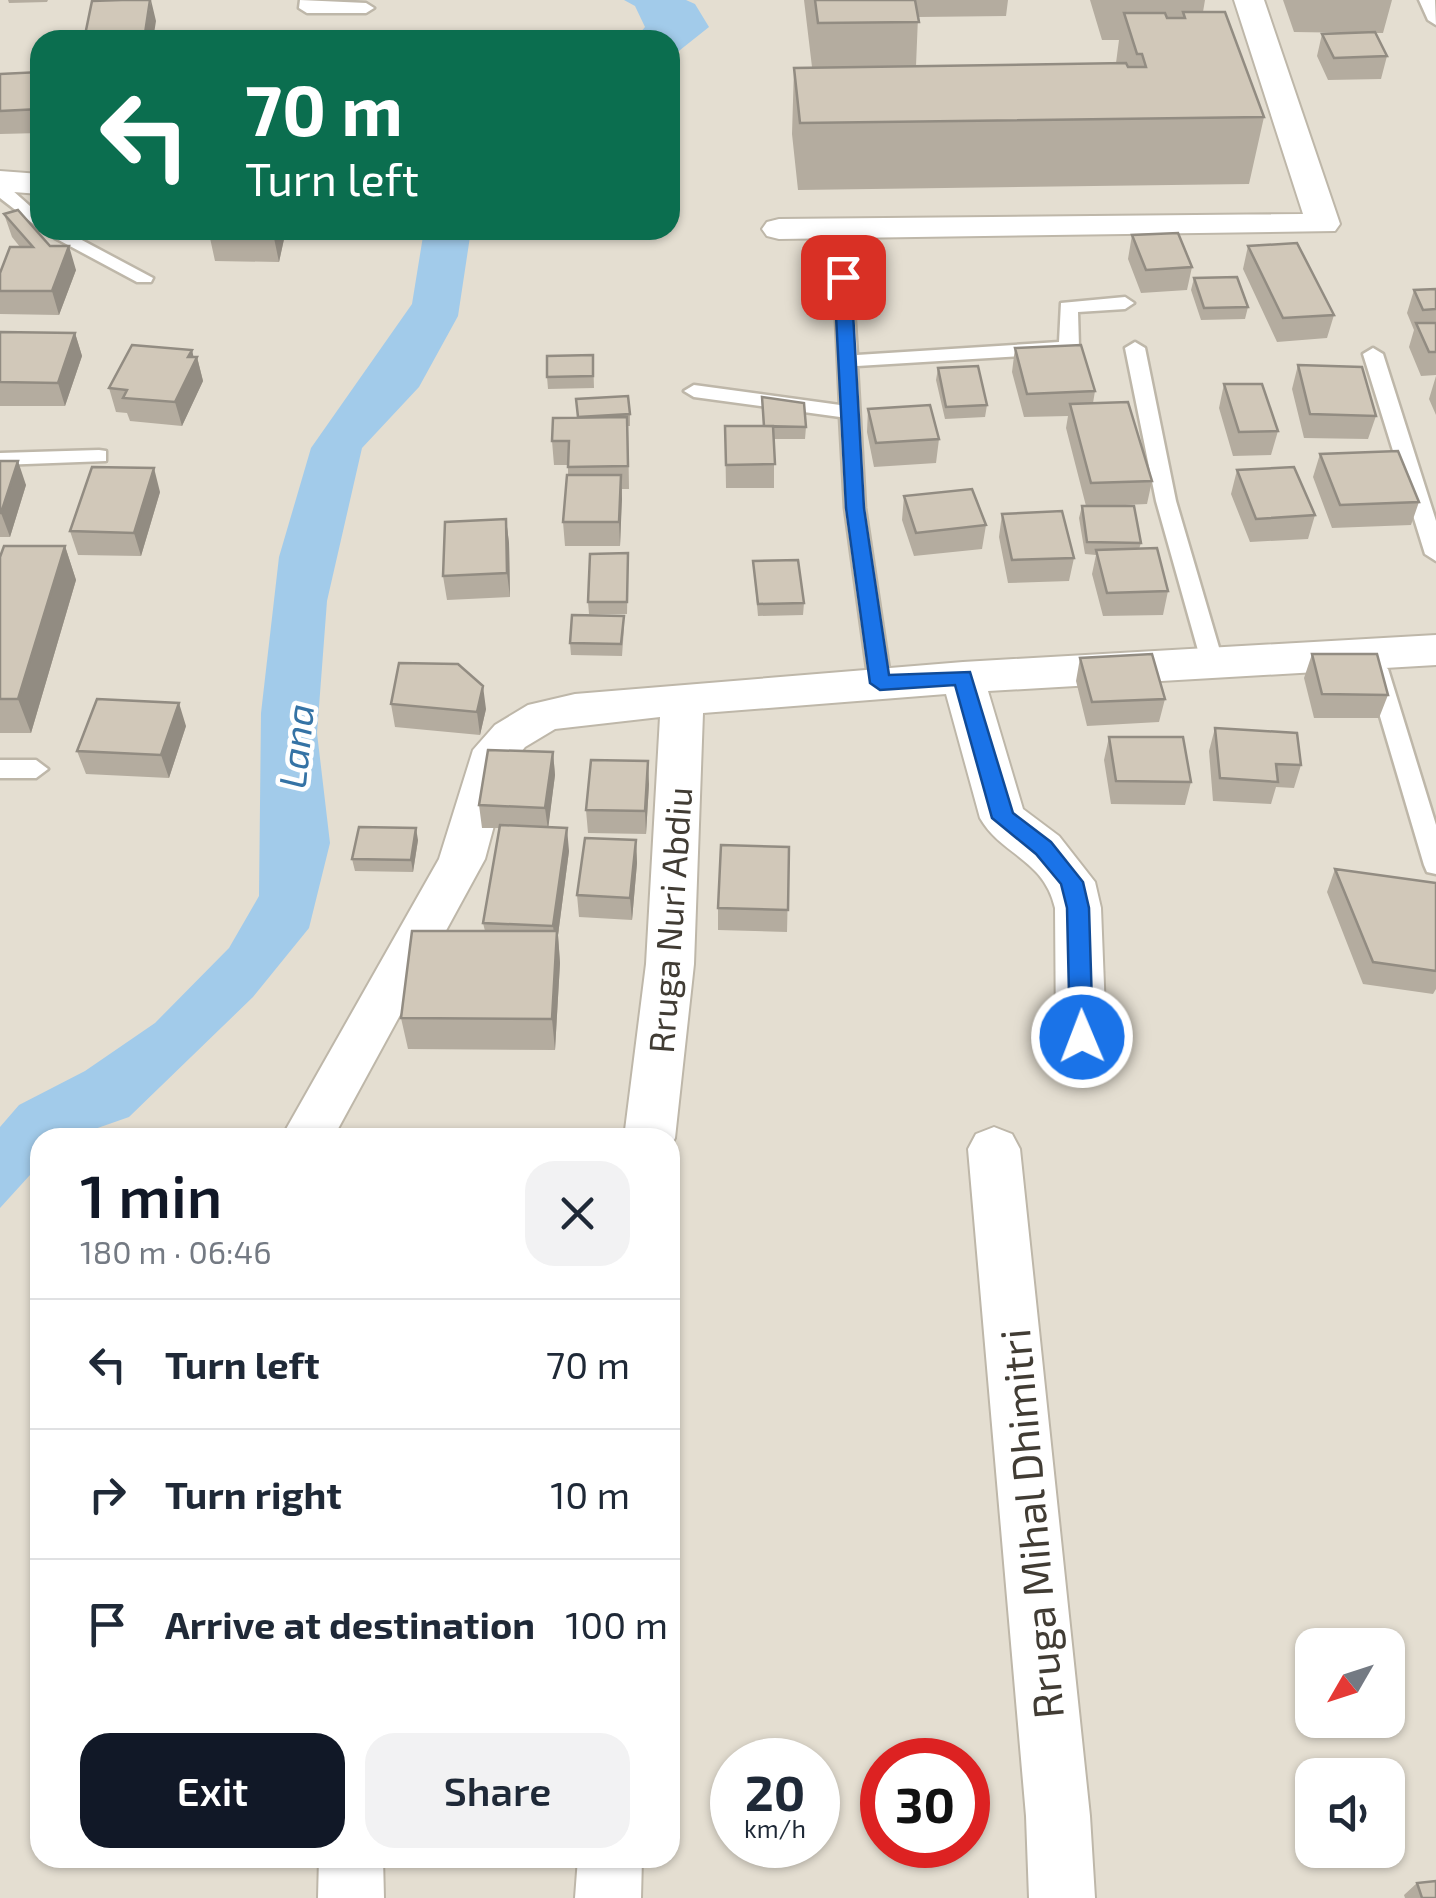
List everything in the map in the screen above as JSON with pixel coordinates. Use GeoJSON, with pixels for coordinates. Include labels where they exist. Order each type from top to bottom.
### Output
{"type":"FeatureCollection","features":[{"type":"Feature","properties":{"kind":"street"},"geometry":{"type":"LineString","coordinates":[[779,229],[1323,224],[1249,0]]}},
{"type":"Feature","properties":{"kind":"street"},"geometry":{"type":"LineString","coordinates":[[1,181],[30,183]]}},
{"type":"Feature","properties":{"kind":"street"},"geometry":{"type":"LineString","coordinates":[[312,1128],[399,978],[462,859],[490,761],[510,736],[543,716],[575,709],[880,683],[1436,650]]}},
{"type":"Feature","properties":{"kind":"street"},"geometry":{"type":"LineString","coordinates":[[963,677],[1003,818],[1043,848],[1072,882],[1078,908],[1082,1037]]}},
{"type":"Feature","properties":{"kind":"street","name":"Rruga Nuri Abdiu"},"geometry":{"type":"LineString","coordinates":[[650,1128],[670,964],[682,702]]}},
{"type":"Feature","properties":{"kind":"street","name":"Rruga Mihal Dhimitri"},"geometry":{"type":"LineString","coordinates":[[994,1149],[1058,1816],[1062,1898]]}},
{"type":"Feature","properties":{"kind":"street"},"geometry":{"type":"LineString","coordinates":[[351,1898],[352,1868]]}},
{"type":"Feature","properties":{"kind":"street"},"geometry":{"type":"LineString","coordinates":[[608,1898],[610,1868]]}},
{"type":"Feature","properties":{"kind":"lane"},"geometry":{"type":"LineString","coordinates":[[308,0],[307,8],[366,8]]}},
{"type":"Feature","properties":{"kind":"lane"},"geometry":{"type":"LineString","coordinates":[[1427,0],[1436,20]]}},
{"type":"Feature","properties":{"kind":"lane"},"geometry":{"type":"LineString","coordinates":[[1,181],[3,190],[30,215]]}},
{"type":"Feature","properties":{"kind":"lane"},"geometry":{"type":"LineString","coordinates":[[70,240],[144,278]]}},
{"type":"Feature","properties":{"kind":"lane"},"geometry":{"type":"LineString","coordinates":[[843,277],[847,412],[855,508],[880,683]]}},
{"type":"Feature","properties":{"kind":"lane"},"geometry":{"type":"LineString","coordinates":[[848,361],[1070,347],[1068,307],[1125,303]]}},
{"type":"Feature","properties":{"kind":"lane"},"geometry":{"type":"LineString","coordinates":[[1135,348],[1166,501],[1212,661]]}},
{"type":"Feature","properties":{"kind":"lane"},"geometry":{"type":"LineString","coordinates":[[1373,354],[1436,554]]}},
{"type":"Feature","properties":{"kind":"lane"},"geometry":{"type":"LineString","coordinates":[[694,392],[847,412]]}},
{"type":"Feature","properties":{"kind":"lane"},"geometry":{"type":"LineString","coordinates":[[0,459],[99,456]]}},
{"type":"Feature","properties":{"kind":"lane"},"geometry":{"type":"LineString","coordinates":[[1372,653],[1436,865]]}},
{"type":"Feature","properties":{"kind":"lane"},"geometry":{"type":"LineString","coordinates":[[0,769],[36,769]]}},
{"type":"Feature","properties":{"kind":"shaded area"},"geometry":{"type":"Polygon","coordinates":[[[0,0],[1436,0],[1436,1898],[0,1898],[0,0]]]}},
{"type":"Feature","properties":{"kind":"water"},"geometry":{"type":"Polygon","coordinates":[[[624,0],[686,0],[695,4],[709,27],[680,50],[680,30],[642,30],[645,27],[635,6],[624,0]]]}},
{"type":"Feature","properties":{"kind":"water","name":"Lana"},"geometry":{"type":"Polygon","coordinates":[[[422,240],[469,240],[458,316],[419,387],[362,448],[327,601],[317,733],[330,843],[309,928],[253,997],[129,1117],[98,1128],[30,1128],[30,1175],[0,1208],[0,1127],[19,1105],[85,1071],[155,1023],[229,948],[259,896],[261,713],[279,557],[311,448],[412,304],[422,240]]]}},
{"type":"Feature","properties":{"kind":"building"},"geometry":{"type":"Polygon","coordinates":[[[150,0],[146,30],[86,30],[92,1],[150,0]]]}},
{"type":"Feature","properties":{"kind":"building"},"geometry":{"type":"Polygon","coordinates":[[[815,0],[915,0],[919,22],[818,23],[815,0]]]}},
{"type":"Feature","properties":{"kind":"building"},"geometry":{"type":"Polygon","coordinates":[[[1183,12],[1225,12],[1264,117],[800,123],[794,68],[1126,63],[1128,67],[1146,67],[1142,54],[1137,54],[1124,13],[1165,13],[1167,18],[1185,18],[1183,12]]]}},
{"type":"Feature","properties":{"kind":"building"},"geometry":{"type":"Polygon","coordinates":[[[1375,32],[1387,56],[1334,58],[1322,34],[1375,32]]]}},
{"type":"Feature","properties":{"kind":"building"},"geometry":{"type":"Polygon","coordinates":[[[30,72],[30,110],[0,111],[0,74],[30,72]]]}},
{"type":"Feature","properties":{"kind":"building"},"geometry":{"type":"Polygon","coordinates":[[[18,210],[30,224],[30,240],[69,246],[52,291],[0,291],[0,273],[10,247],[33,247],[4,214],[18,210]]]}},
{"type":"Feature","properties":{"kind":"building"},"geometry":{"type":"Polygon","coordinates":[[[1178,233],[1192,267],[1146,270],[1132,235],[1178,233]]]}},
{"type":"Feature","properties":{"kind":"building"},"geometry":{"type":"Polygon","coordinates":[[[1297,243],[1334,315],[1283,318],[1248,246],[1297,243]]]}},
{"type":"Feature","properties":{"kind":"building"},"geometry":{"type":"Polygon","coordinates":[[[1237,277],[1248,307],[1204,308],[1194,278],[1237,277]]]}},
{"type":"Feature","properties":{"kind":"building"},"geometry":{"type":"Polygon","coordinates":[[[1436,289],[1436,309],[1423,310],[1414,290],[1436,289]]]}},
{"type":"Feature","properties":{"kind":"building"},"geometry":{"type":"Polygon","coordinates":[[[1416,323],[1436,323],[1436,352],[1429,352],[1416,323]]]}},
{"type":"Feature","properties":{"kind":"building"},"geometry":{"type":"Polygon","coordinates":[[[0,332],[75,333],[58,383],[0,382],[0,332]]]}},
{"type":"Feature","properties":{"kind":"building"},"geometry":{"type":"Polygon","coordinates":[[[132,345],[192,350],[188,357],[197,357],[175,402],[123,398],[127,390],[109,388],[132,345]]]}},
{"type":"Feature","properties":{"kind":"building"},"geometry":{"type":"Polygon","coordinates":[[[1081,345],[1095,391],[1027,394],[1015,348],[1081,345]]]}},
{"type":"Feature","properties":{"kind":"building"},"geometry":{"type":"Polygon","coordinates":[[[593,355],[593,376],[547,377],[547,356],[593,355]]]}},
{"type":"Feature","properties":{"kind":"building"},"geometry":{"type":"Polygon","coordinates":[[[1298,365],[1362,367],[1376,416],[1310,414],[1298,365]]]}},
{"type":"Feature","properties":{"kind":"building"},"geometry":{"type":"Polygon","coordinates":[[[978,366],[987,405],[946,407],[938,368],[978,366]]]}},
{"type":"Feature","properties":{"kind":"building"},"geometry":{"type":"Polygon","coordinates":[[[1224,384],[1262,384],[1278,431],[1239,432],[1224,384]]]}},
{"type":"Feature","properties":{"kind":"building"},"geometry":{"type":"Polygon","coordinates":[[[628,396],[630,414],[578,417],[576,399],[628,396]]]}},
{"type":"Feature","properties":{"kind":"building"},"geometry":{"type":"Polygon","coordinates":[[[762,397],[804,403],[806,427],[764,426],[762,397]]]}},
{"type":"Feature","properties":{"kind":"building"},"geometry":{"type":"Polygon","coordinates":[[[1128,402],[1152,481],[1091,483],[1070,404],[1128,402]]]}},
{"type":"Feature","properties":{"kind":"building"},"geometry":{"type":"Polygon","coordinates":[[[930,405],[939,439],[876,443],[868,409],[930,405]]]}},
{"type":"Feature","properties":{"kind":"building"},"geometry":{"type":"Polygon","coordinates":[[[627,417],[628,466],[568,467],[569,441],[552,441],[553,418],[627,417]]]}},
{"type":"Feature","properties":{"kind":"building"},"geometry":{"type":"Polygon","coordinates":[[[725,426],[773,426],[775,464],[726,465],[725,426]]]}},
{"type":"Feature","properties":{"kind":"building"},"geometry":{"type":"Polygon","coordinates":[[[1398,451],[1419,502],[1340,505],[1320,454],[1398,451]]]}},
{"type":"Feature","properties":{"kind":"building"},"geometry":{"type":"Polygon","coordinates":[[[0,461],[18,461],[1,513],[0,513],[0,461]]]}},
{"type":"Feature","properties":{"kind":"building"},"geometry":{"type":"Polygon","coordinates":[[[92,467],[154,468],[134,533],[70,531],[92,467]]]}},
{"type":"Feature","properties":{"kind":"building"},"geometry":{"type":"Polygon","coordinates":[[[1294,467],[1315,515],[1256,519],[1237,470],[1294,467]]]}},
{"type":"Feature","properties":{"kind":"building"},"geometry":{"type":"Polygon","coordinates":[[[567,475],[621,475],[619,522],[563,522],[567,475]]]}},
{"type":"Feature","properties":{"kind":"building"},"geometry":{"type":"Polygon","coordinates":[[[972,489],[986,525],[916,533],[904,496],[972,489]]]}},
{"type":"Feature","properties":{"kind":"building"},"geometry":{"type":"Polygon","coordinates":[[[1082,506],[1134,506],[1141,543],[1087,542],[1082,506]]]}},
{"type":"Feature","properties":{"kind":"building"},"geometry":{"type":"Polygon","coordinates":[[[1062,511],[1074,558],[1012,560],[1002,514],[1062,511]]]}},
{"type":"Feature","properties":{"kind":"building"},"geometry":{"type":"Polygon","coordinates":[[[506,519],[507,573],[443,576],[445,522],[506,519]]]}},
{"type":"Feature","properties":{"kind":"building"},"geometry":{"type":"Polygon","coordinates":[[[4,546],[65,546],[18,699],[0,699],[0,557],[4,546]]]}},
{"type":"Feature","properties":{"kind":"building"},"geometry":{"type":"Polygon","coordinates":[[[1157,548],[1168,591],[1107,593],[1096,550],[1157,548]]]}},
{"type":"Feature","properties":{"kind":"building"},"geometry":{"type":"Polygon","coordinates":[[[628,553],[627,602],[588,602],[590,554],[628,553]]]}},
{"type":"Feature","properties":{"kind":"building"},"geometry":{"type":"Polygon","coordinates":[[[798,560],[804,603],[758,604],[753,561],[798,560]]]}},
{"type":"Feature","properties":{"kind":"building"},"geometry":{"type":"Polygon","coordinates":[[[572,615],[624,616],[621,644],[570,643],[572,615]]]}},
{"type":"Feature","properties":{"kind":"building"},"geometry":{"type":"Polygon","coordinates":[[[1152,654],[1165,699],[1092,702],[1080,658],[1152,654]]]}},
{"type":"Feature","properties":{"kind":"building"},"geometry":{"type":"Polygon","coordinates":[[[1312,654],[1377,654],[1388,695],[1322,694],[1312,654]]]}},
{"type":"Feature","properties":{"kind":"building"},"geometry":{"type":"Polygon","coordinates":[[[399,663],[458,664],[483,686],[477,712],[391,704],[399,663]]]}},
{"type":"Feature","properties":{"kind":"building"},"geometry":{"type":"Polygon","coordinates":[[[97,699],[179,703],[161,755],[77,751],[97,699]]]}},
{"type":"Feature","properties":{"kind":"building"},"geometry":{"type":"Polygon","coordinates":[[[1215,728],[1297,733],[1301,765],[1276,764],[1278,782],[1220,778],[1215,728]]]}},
{"type":"Feature","properties":{"kind":"building"},"geometry":{"type":"Polygon","coordinates":[[[1109,737],[1183,737],[1191,782],[1116,781],[1109,737]]]}},
{"type":"Feature","properties":{"kind":"building"},"geometry":{"type":"Polygon","coordinates":[[[488,750],[553,752],[545,808],[479,805],[488,750]]]}},
{"type":"Feature","properties":{"kind":"building"},"geometry":{"type":"Polygon","coordinates":[[[591,760],[648,761],[645,811],[586,810],[591,760]]]}},
{"type":"Feature","properties":{"kind":"building"},"geometry":{"type":"Polygon","coordinates":[[[500,825],[567,828],[553,926],[483,923],[500,825]]]}},
{"type":"Feature","properties":{"kind":"building"},"geometry":{"type":"Polygon","coordinates":[[[359,827],[416,828],[411,860],[352,859],[359,827]]]}},
{"type":"Feature","properties":{"kind":"building"},"geometry":{"type":"Polygon","coordinates":[[[585,838],[636,840],[630,898],[577,895],[585,838]]]}},
{"type":"Feature","properties":{"kind":"building"},"geometry":{"type":"Polygon","coordinates":[[[721,845],[789,847],[788,910],[718,908],[721,845]]]}},
{"type":"Feature","properties":{"kind":"building"},"geometry":{"type":"Polygon","coordinates":[[[1335,869],[1436,883],[1436,971],[1373,962],[1335,869]]]}},
{"type":"Feature","properties":{"kind":"building"},"geometry":{"type":"Polygon","coordinates":[[[412,931],[557,931],[552,1019],[401,1018],[412,931]]]}},
{"type":"Feature","properties":{"kind":"building"},"geometry":{"type":"Polygon","coordinates":[[[1436,1881],[1436,1898],[1422,1898],[1417,1883],[1436,1881]]]}},
{"type":"Feature","properties":{"kind":"route"},"geometry":{"type":"LineString","coordinates":[[843,277],[847,412],[855,508],[880,683],[963,677],[1003,818],[1043,848],[1072,882],[1078,908],[1082,1037]]}}]}
